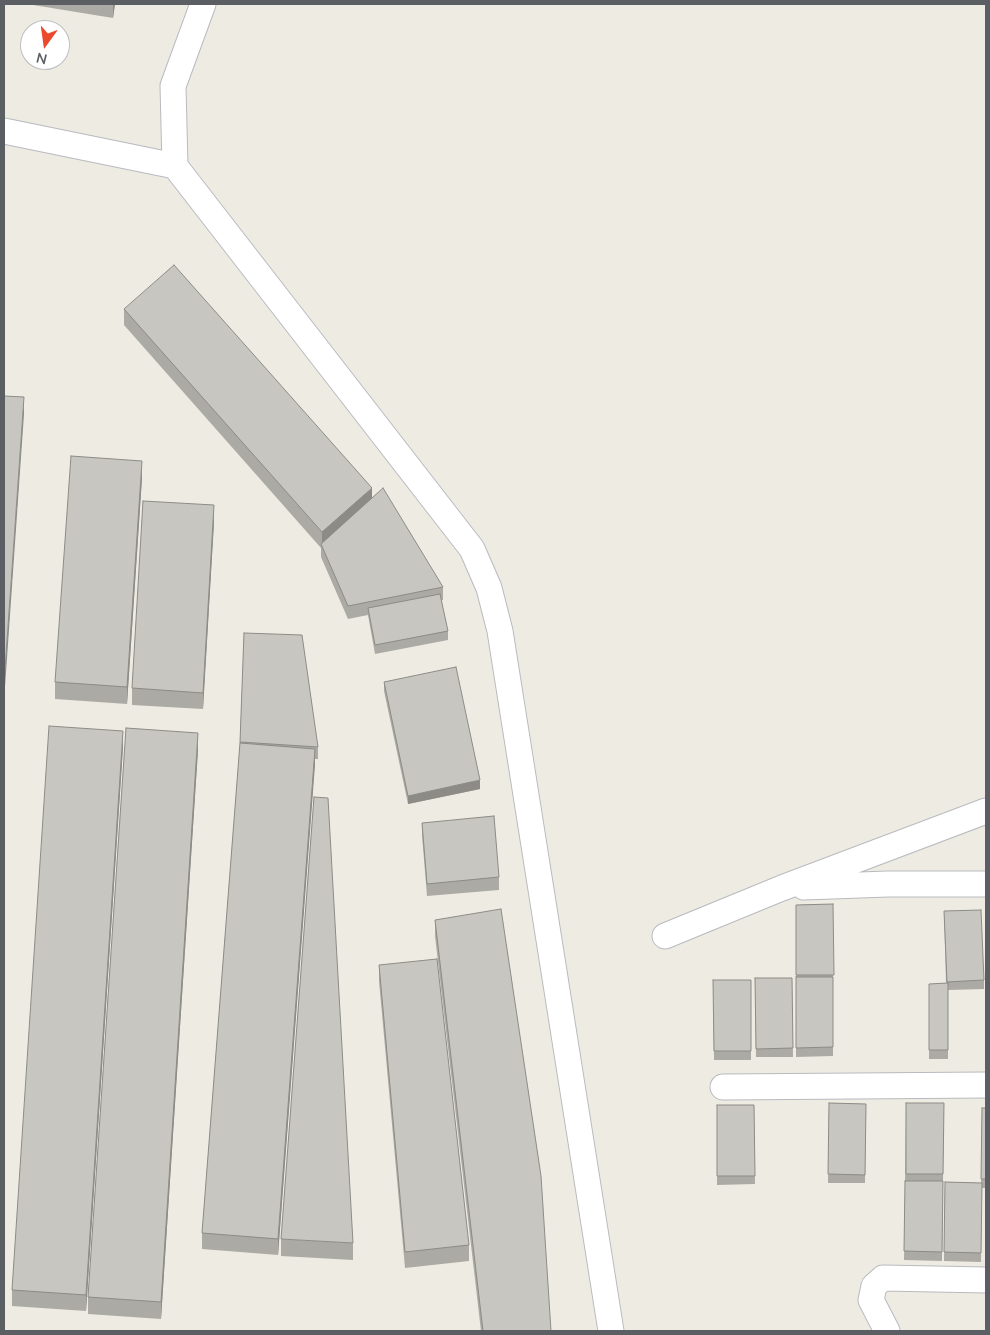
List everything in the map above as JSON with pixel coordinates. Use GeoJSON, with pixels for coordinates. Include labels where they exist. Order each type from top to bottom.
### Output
{"type":"FeatureCollection","features":[{"type":"Feature","properties":{"kind":"street"},"geometry":{"type":"LineString","coordinates":[[203,4],[173,86],[175,166],[472,549],[489,588],[500,631],[610,1331]]}},
{"type":"Feature","properties":{"kind":"street"},"geometry":{"type":"LineString","coordinates":[[4,131],[175,166]]}},
{"type":"Feature","properties":{"kind":"street"},"geometry":{"type":"LineString","coordinates":[[665,936],[782,888],[986,811]]}},
{"type":"Feature","properties":{"kind":"street"},"geometry":{"type":"LineString","coordinates":[[782,888],[888,884],[986,884]]}},
{"type":"Feature","properties":{"kind":"street"},"geometry":{"type":"LineString","coordinates":[[722,1086],[986,1085]]}},
{"type":"Feature","properties":{"kind":"street"},"geometry":{"type":"LineString","coordinates":[[887,1331],[871,1300],[874,1286],[883,1278],[986,1280]]}},
{"type":"Feature","properties":{"kind":"building"},"geometry":{"type":"Polygon","coordinates":[[[174,265],[372,488],[322,532],[124,309],[174,265]]]}},
{"type":"Feature","properties":{"kind":"building"},"geometry":{"type":"Polygon","coordinates":[[[4,396],[24,397],[4,684],[4,396]]]}},
{"type":"Feature","properties":{"kind":"building"},"geometry":{"type":"Polygon","coordinates":[[[71,456],[142,461],[127,687],[55,682],[71,456]]]}},
{"type":"Feature","properties":{"kind":"building"},"geometry":{"type":"Polygon","coordinates":[[[383,488],[443,587],[348,606],[321,544],[383,488]]]}},
{"type":"Feature","properties":{"kind":"building"},"geometry":{"type":"Polygon","coordinates":[[[143,501],[214,505],[203,693],[132,688],[143,501]]]}},
{"type":"Feature","properties":{"kind":"building"},"geometry":{"type":"Polygon","coordinates":[[[440,594],[448,631],[375,645],[368,608],[440,594]]]}},
{"type":"Feature","properties":{"kind":"building"},"geometry":{"type":"Polygon","coordinates":[[[244,633],[302,635],[318,747],[240,742],[244,633]]]}},
{"type":"Feature","properties":{"kind":"building"},"geometry":{"type":"Polygon","coordinates":[[[456,667],[480,780],[408,796],[384,682],[456,667]]]}},
{"type":"Feature","properties":{"kind":"building"},"geometry":{"type":"Polygon","coordinates":[[[49,726],[123,731],[86,1295],[12,1290],[49,726]]]}},
{"type":"Feature","properties":{"kind":"building"},"geometry":{"type":"Polygon","coordinates":[[[126,728],[198,733],[161,1302],[88,1297],[126,728]]]}},
{"type":"Feature","properties":{"kind":"building"},"geometry":{"type":"Polygon","coordinates":[[[240,743],[315,749],[278,1239],[202,1233],[240,743]]]}},
{"type":"Feature","properties":{"kind":"building"},"geometry":{"type":"Polygon","coordinates":[[[314,797],[328,798],[353,1243],[281,1239],[314,797]]]}},
{"type":"Feature","properties":{"kind":"building"},"geometry":{"type":"Polygon","coordinates":[[[494,816],[499,877],[427,884],[422,823],[494,816]]]}},
{"type":"Feature","properties":{"kind":"building"},"geometry":{"type":"Polygon","coordinates":[[[833,904],[834,975],[796,975],[796,905],[833,904]]]}},
{"type":"Feature","properties":{"kind":"building"},"geometry":{"type":"Polygon","coordinates":[[[501,909],[541,1176],[551,1331],[483,1331],[435,920],[501,909]]]}},
{"type":"Feature","properties":{"kind":"building"},"geometry":{"type":"Polygon","coordinates":[[[981,910],[984,980],[947,982],[944,911],[981,910]]]}},
{"type":"Feature","properties":{"kind":"building"},"geometry":{"type":"Polygon","coordinates":[[[437,959],[469,1245],[405,1252],[379,965],[437,959]]]}},
{"type":"Feature","properties":{"kind":"building"},"geometry":{"type":"Polygon","coordinates":[[[796,977],[833,977],[833,1047],[796,1048],[796,977]]]}},
{"type":"Feature","properties":{"kind":"building"},"geometry":{"type":"Polygon","coordinates":[[[755,978],[792,978],[793,1048],[756,1049],[755,978]]]}},
{"type":"Feature","properties":{"kind":"building"},"geometry":{"type":"Polygon","coordinates":[[[713,980],[751,980],[751,1051],[714,1051],[713,980]]]}},
{"type":"Feature","properties":{"kind":"building"},"geometry":{"type":"Polygon","coordinates":[[[948,983],[948,1050],[929,1050],[929,984],[948,983]]]}},
{"type":"Feature","properties":{"kind":"building"},"geometry":{"type":"Polygon","coordinates":[[[829,1103],[866,1104],[865,1175],[828,1174],[829,1103]]]}},
{"type":"Feature","properties":{"kind":"building"},"geometry":{"type":"Polygon","coordinates":[[[906,1103],[944,1103],[943,1174],[906,1174],[906,1103]]]}},
{"type":"Feature","properties":{"kind":"building"},"geometry":{"type":"Polygon","coordinates":[[[717,1105],[754,1105],[755,1176],[717,1176],[717,1105]]]}},
{"type":"Feature","properties":{"kind":"building"},"geometry":{"type":"Polygon","coordinates":[[[982,1108],[986,1108],[986,1179],[981,1179],[982,1108]]]}},
{"type":"Feature","properties":{"kind":"building"},"geometry":{"type":"Polygon","coordinates":[[[905,1181],[943,1181],[942,1252],[904,1251],[905,1181]]]}},
{"type":"Feature","properties":{"kind":"building"},"geometry":{"type":"Polygon","coordinates":[[[945,1182],[982,1183],[981,1253],[944,1252],[945,1182]]]}}]}
